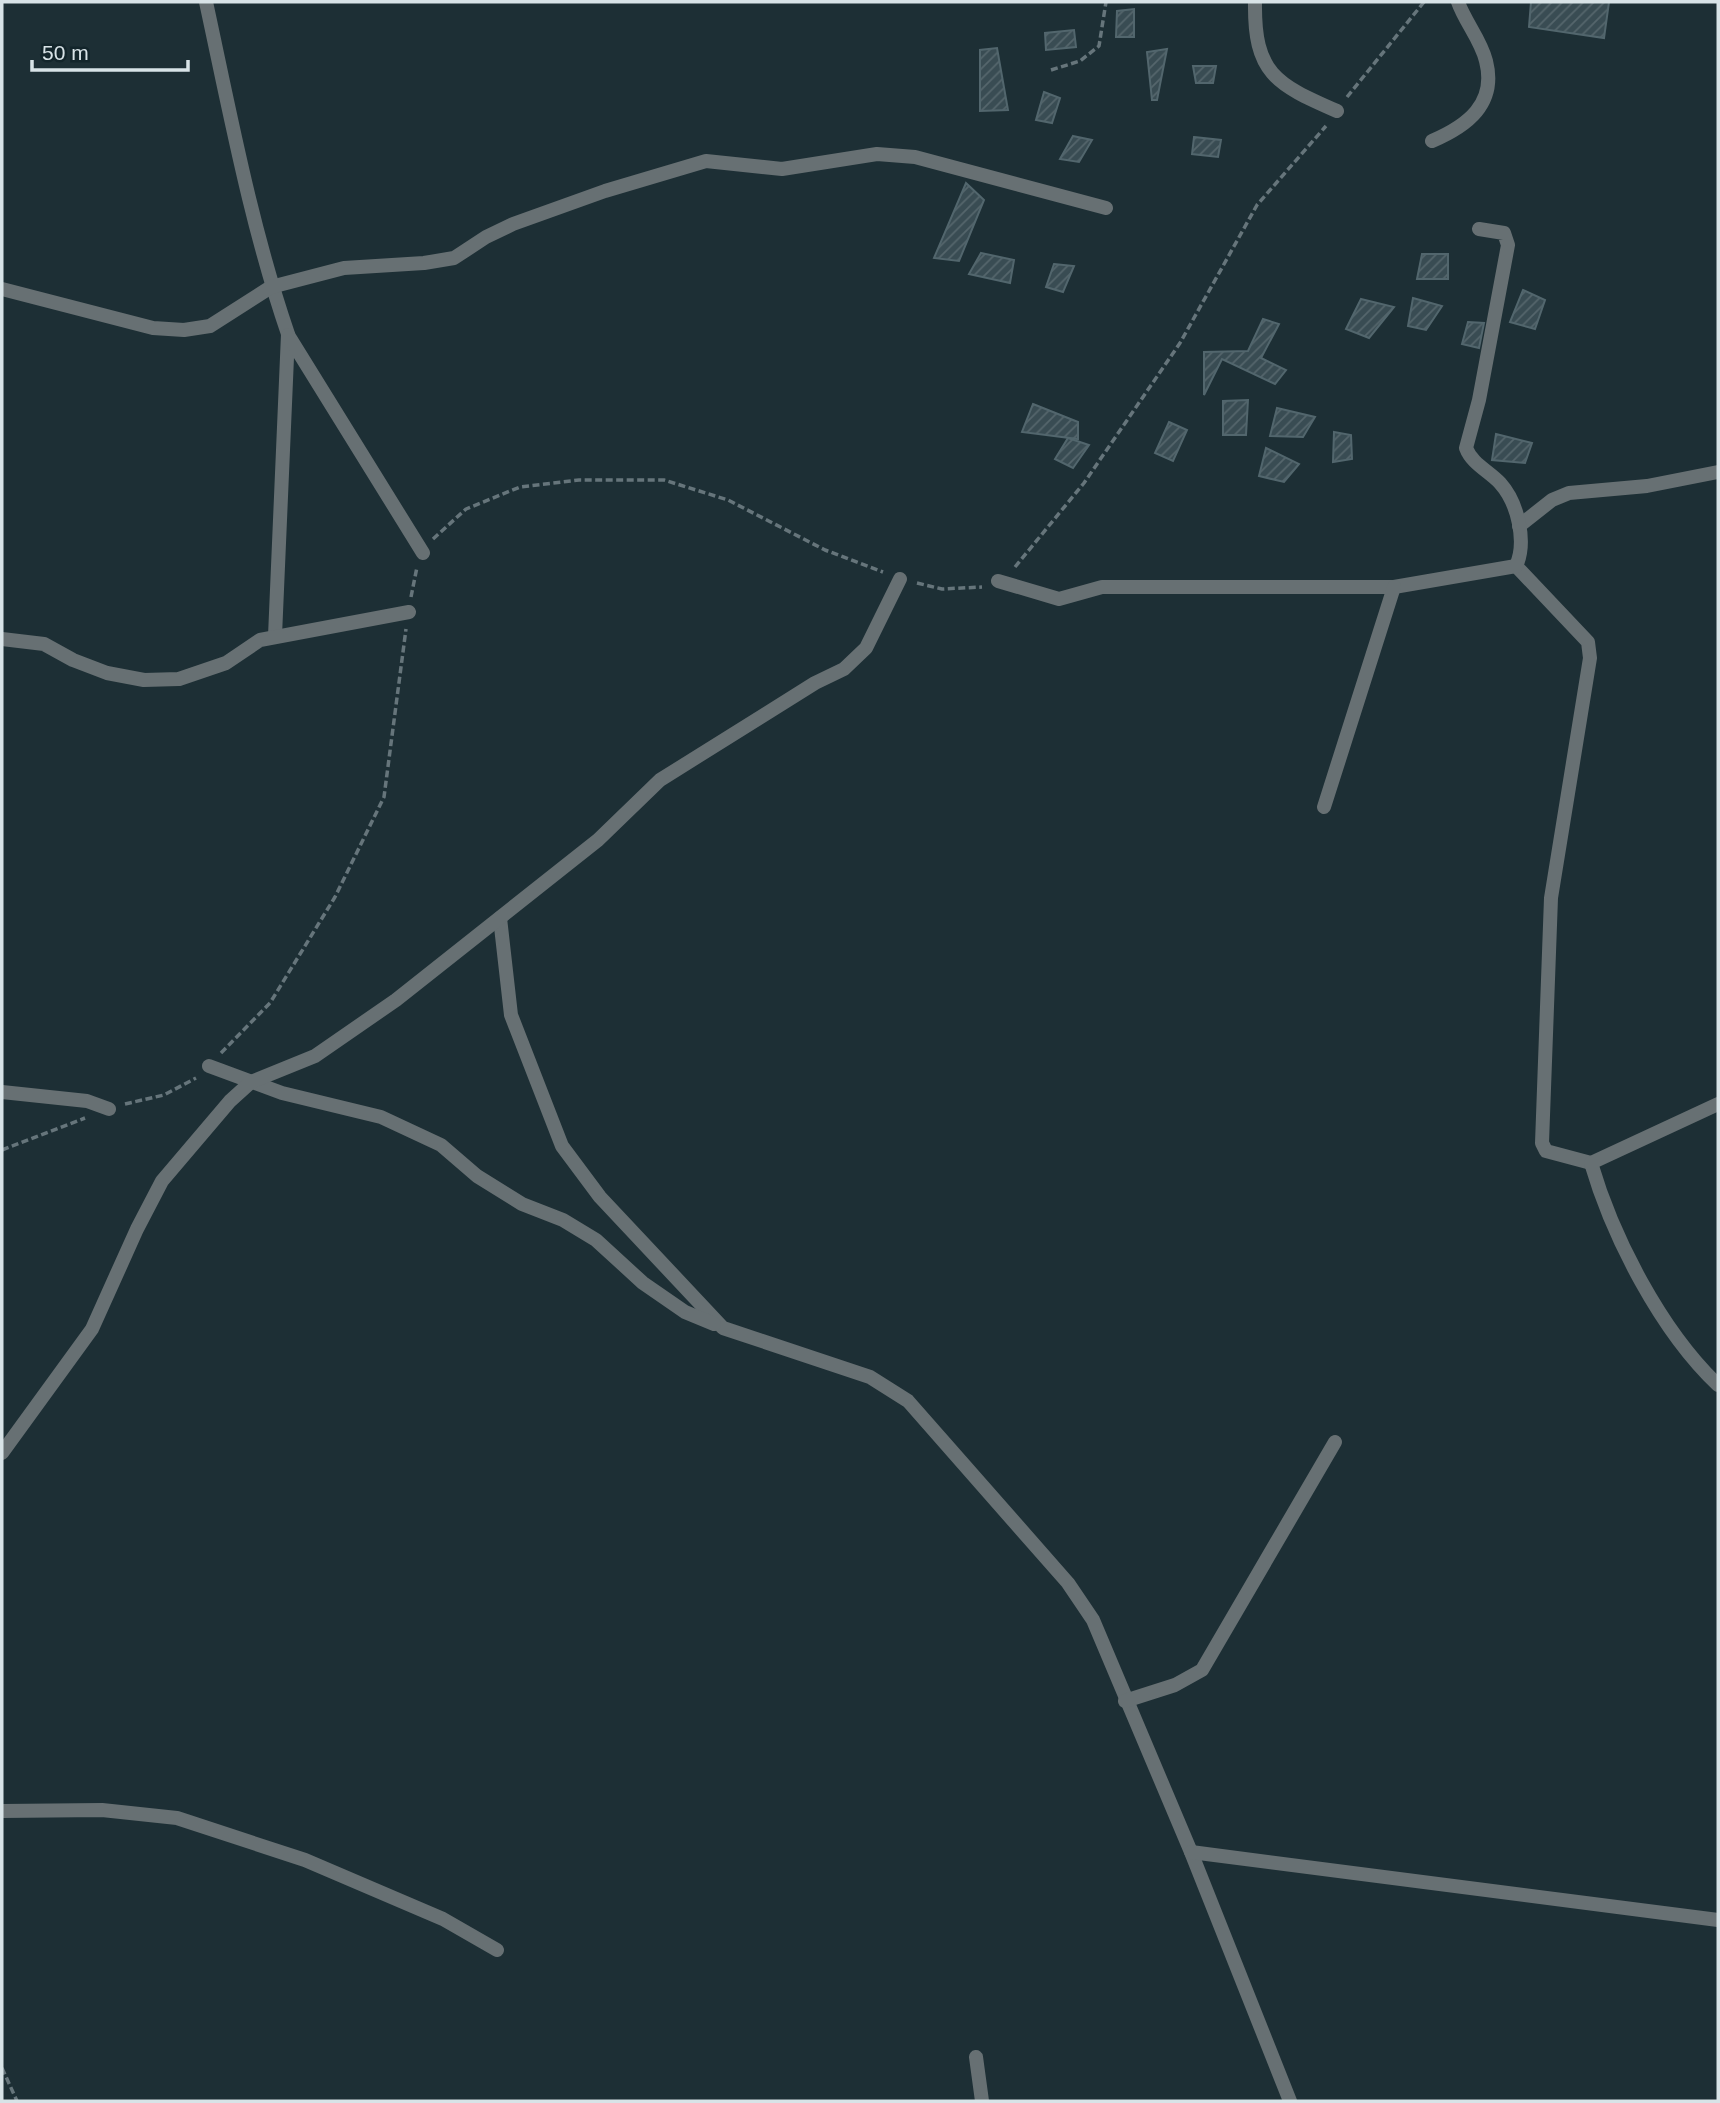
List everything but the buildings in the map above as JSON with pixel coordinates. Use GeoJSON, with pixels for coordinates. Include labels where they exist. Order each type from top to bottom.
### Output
{"type":"FeatureCollection","features":[{"type":"Feature","properties":{"kind":"street"},"geometry":{"type":"LineString","coordinates":[[206,2],[245,183],[271,287],[288,334],[423,553]]}},
{"type":"Feature","properties":{"kind":"street"},"geometry":{"type":"LineString","coordinates":[[1255,2],[1254,36],[1259,54],[1270,71],[1299,95],[1337,111]]}},
{"type":"Feature","properties":{"kind":"street"},"geometry":{"type":"LineString","coordinates":[[1432,141],[1460,129],[1482,108],[1488,86],[1486,61],[1458,2]]}},
{"type":"Feature","properties":{"kind":"street"},"geometry":{"type":"LineString","coordinates":[[2,289],[153,328],[184,330],[210,326],[271,287],[344,268],[424,263],[454,258],[486,237],[513,225],[605,191],[706,161],[782,169],[877,154],[915,157],[1106,208]]}},
{"type":"Feature","properties":{"kind":"street"},"geometry":{"type":"LineString","coordinates":[[1479,229],[1504,233],[1508,245],[1479,400],[1466,448],[1474,461],[1502,485],[1519,526],[1522,553],[1516,566]]}},
{"type":"Feature","properties":{"kind":"street"},"geometry":{"type":"LineString","coordinates":[[275,636],[288,334]]}},
{"type":"Feature","properties":{"kind":"street"},"geometry":{"type":"LineString","coordinates":[[1519,526],[1552,500],[1569,493],[1647,486],[1718,472]]}},
{"type":"Feature","properties":{"kind":"street"},"geometry":{"type":"LineString","coordinates":[[998,581],[1059,599],[1102,586],[1394,587],[1516,566]]}},
{"type":"Feature","properties":{"kind":"street"},"geometry":{"type":"LineString","coordinates":[[1516,566],[1588,642],[1590,658],[1550,898],[1542,1143],[1546,1151],[1591,1163],[1718,1104]]}},
{"type":"Feature","properties":{"kind":"street"},"geometry":{"type":"LineString","coordinates":[[2,1453],[92,1329],[136,1229],[162,1181],[230,1101],[251,1082],[315,1056],[396,1000],[598,840],[660,780],[815,683],[844,669],[860,656],[900,579]]}},
{"type":"Feature","properties":{"kind":"street"},"geometry":{"type":"LineString","coordinates":[[1324,807],[1394,587]]}},
{"type":"Feature","properties":{"kind":"street"},"geometry":{"type":"LineString","coordinates":[[2,639],[44,644],[73,660],[107,673],[144,680],[179,679],[226,663],[260,640],[409,612]]}},
{"type":"Feature","properties":{"kind":"street"},"geometry":{"type":"LineString","coordinates":[[500,918],[511,1015],[562,1146],[600,1197],[723,1328]]}},
{"type":"Feature","properties":{"kind":"street"},"geometry":{"type":"LineString","coordinates":[[209,1066],[282,1093],[381,1117],[441,1145],[477,1176],[522,1204],[564,1220],[596,1240],[643,1283],[685,1312],[723,1328],[870,1377],[908,1401],[1068,1583],[1093,1620],[1191,1852],[1290,2101]]}},
{"type":"Feature","properties":{"kind":"street"},"geometry":{"type":"LineString","coordinates":[[2,1092],[87,1101],[109,1109]]}},
{"type":"Feature","properties":{"kind":"street"},"geometry":{"type":"LineString","coordinates":[[1591,1163],[1622,1248],[1700,1368],[1718,1385]]}},
{"type":"Feature","properties":{"kind":"street"},"geometry":{"type":"LineString","coordinates":[[1125,1701],[1175,1685],[1202,1670],[1335,1443]]}},
{"type":"Feature","properties":{"kind":"street"},"geometry":{"type":"LineString","coordinates":[[2,1811],[102,1810],[177,1818],[305,1860],[443,1919],[497,1950]]}},
{"type":"Feature","properties":{"kind":"street"},"geometry":{"type":"LineString","coordinates":[[1191,1852],[1718,1920]]}},
{"type":"Feature","properties":{"kind":"street"},"geometry":{"type":"LineString","coordinates":[[976,2057],[982,2101]]}},
{"type":"Feature","properties":{"kind":"path"},"geometry":{"type":"LineString","coordinates":[[1051,70],[1080,61],[1099,46],[1106,2]]}},
{"type":"Feature","properties":{"kind":"path"},"geometry":{"type":"LineString","coordinates":[[2,1150],[109,1109],[164,1095],[197,1078],[270,1003],[335,897],[384,797],[396,686],[415,573],[423,553],[435,537],[466,509],[520,487],[579,480],[664,480],[728,499],[825,550],[900,579],[942,589],[963,590],[998,581],[1019,564],[1084,483],[1180,343],[1257,205],[1424,2]]}},
{"type":"Feature","properties":{"kind":"path"},"geometry":{"type":"LineString","coordinates":[[2,2068],[17,2101]]}}]}
